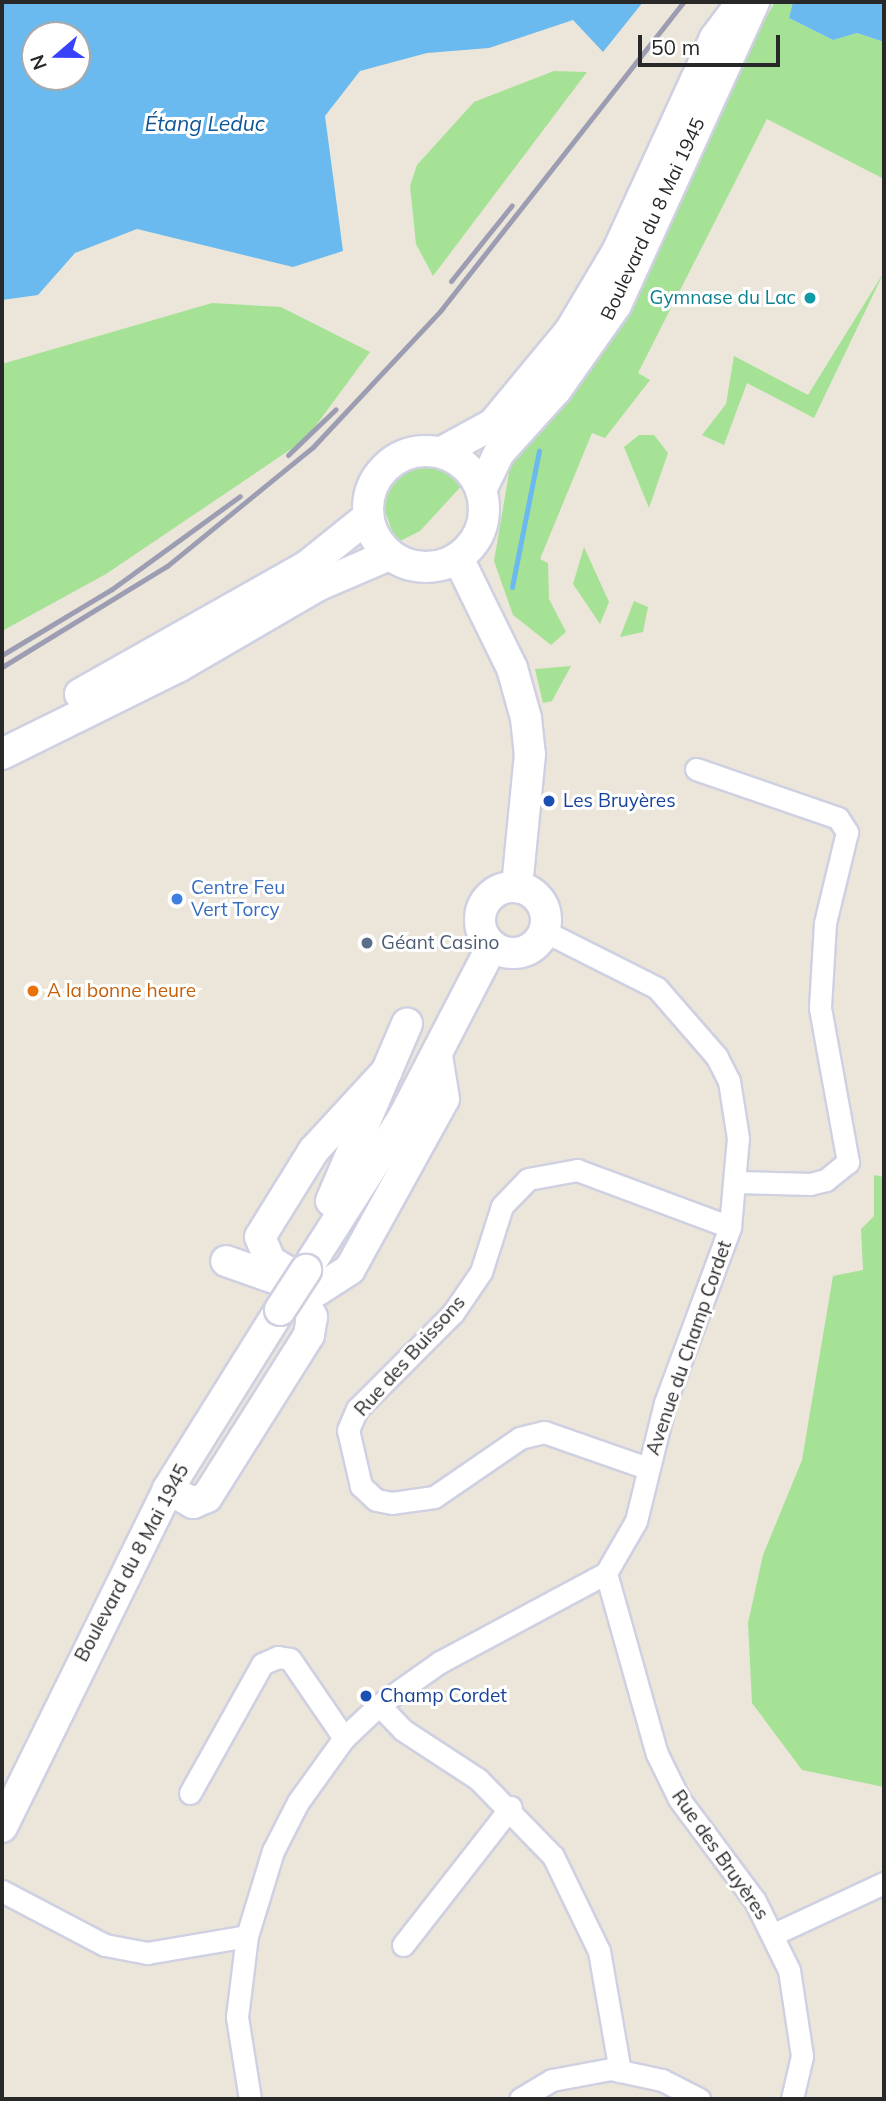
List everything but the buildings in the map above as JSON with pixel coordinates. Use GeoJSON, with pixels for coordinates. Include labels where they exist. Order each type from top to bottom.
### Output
{"type":"FeatureCollection","features":[{"type":"Feature","properties":{"kind":"street","name":"Boulevard du 8 Mai 1945"},"geometry":{"type":"LineString","coordinates":[[442,452],[494,424],[570,331],[617,252],[715,38],[743,2]]}},
{"type":"Feature","properties":{"kind":"street","name":"Boulevard du 8 Mai 1945"},"geometry":{"type":"LineString","coordinates":[[481,490],[499,453],[556,390],[616,305],[754,2]]}},
{"type":"Feature","properties":{"kind":"street"},"geometry":{"type":"LineString","coordinates":[[442,452],[472,473],[481,490],[481,528],[458,558],[423,568],[389,555],[368,517],[371,489],[387,465],[404,454],[442,452]]}},
{"type":"Feature","properties":{"kind":"street"},"geometry":{"type":"LineString","coordinates":[[2,738],[307,566],[368,517]]}},
{"type":"Feature","properties":{"kind":"street"},"geometry":{"type":"LineString","coordinates":[[2,754],[178,667],[317,586],[389,555]]}},
{"type":"Feature","properties":{"kind":"street"},"geometry":{"type":"LineString","coordinates":[[458,558],[512,668],[526,718],[530,754],[517,887]]}},
{"type":"Feature","properties":{"kind":"street"},"geometry":{"type":"LineString","coordinates":[[696,769],[838,818],[846,832],[825,923],[820,1008],[848,1162],[826,1180],[810,1184],[739,1182]]}},
{"type":"Feature","properties":{"kind":"street"},"geometry":{"type":"LineString","coordinates":[[517,887],[538,899],[544,931],[522,952],[492,946],[480,923],[483,905],[497,890],[517,887]]}},
{"type":"Feature","properties":{"kind":"street","name":"Avenue du Champ Cordet"},"geometry":{"type":"LineString","coordinates":[[544,931],[657,988],[699,1030],[729,1081],[739,1182],[730,1227],[647,1468],[636,1521],[606,1573]]}},
{"type":"Feature","properties":{"kind":"street"},"geometry":{"type":"LineString","coordinates":[[306,1270],[438,1056],[492,946]]}},
{"type":"Feature","properties":{"kind":"street"},"geometry":{"type":"LineString","coordinates":[[306,1270],[407,1024]]}},
{"type":"Feature","properties":{"kind":"street"},"geometry":{"type":"LineString","coordinates":[[387,1071],[314,1150],[260,1237],[270,1261],[318,1290],[350,1269],[444,1099],[438,1056]]}},
{"type":"Feature","properties":{"kind":"street","name":"Rue des Buissons"},"geometry":{"type":"LineString","coordinates":[[647,1468],[544,1432],[520,1438],[434,1497],[392,1503],[376,1500],[361,1486],[348,1430],[357,1409],[453,1313],[481,1272],[502,1206],[528,1179],[577,1170],[730,1227]]}},
{"type":"Feature","properties":{"kind":"street"},"geometry":{"type":"LineString","coordinates":[[168,1489],[193,1503],[207,1497],[309,1335],[312,1317],[303,1299],[280,1280],[226,1261]]}},
{"type":"Feature","properties":{"kind":"street","name":"Boulevard du 8 Mai 1945"},"geometry":{"type":"LineString","coordinates":[[2,1827],[168,1489],[306,1270]]}},
{"type":"Feature","properties":{"kind":"street"},"geometry":{"type":"LineString","coordinates":[[250,2099],[237,2017],[247,1936],[273,1851],[298,1802],[344,1738],[379,1705],[440,1661],[606,1573]]}},
{"type":"Feature","properties":{"kind":"street","name":"Rue des Bruyères"},"geometry":{"type":"LineString","coordinates":[[606,1573],[657,1754],[679,1799],[774,1934],[799,2008],[802,2056],[792,2099]]}},
{"type":"Feature","properties":{"kind":"street"},"geometry":{"type":"LineString","coordinates":[[190,1793],[262,1664],[278,1657],[290,1659],[344,1738]]}},
{"type":"Feature","properties":{"kind":"street"},"geometry":{"type":"LineString","coordinates":[[379,1705],[403,1730],[511,1807],[553,1856],[586,1916],[609,1983],[620,2070]]}},
{"type":"Feature","properties":{"kind":"street"},"geometry":{"type":"LineString","coordinates":[[403,1945],[511,1807]]}},
{"type":"Feature","properties":{"kind":"street"},"geometry":{"type":"LineString","coordinates":[[774,1934],[884,1883]]}},
{"type":"Feature","properties":{"kind":"street"},"geometry":{"type":"LineString","coordinates":[[2,1891],[105,1945],[147,1953],[247,1936]]}},
{"type":"Feature","properties":{"kind":"street"},"geometry":{"type":"LineString","coordinates":[[520,2099],[537,2085],[573,2074],[620,2070],[662,2080],[699,2099]]}},
{"type":"Feature","properties":{"kind":"green space"},"geometry":{"type":"Polygon","coordinates":[[[775,2],[793,2],[789,18],[833,40],[857,33],[884,42],[884,179],[767,119],[638,373],[650,380],[605,438],[592,433],[540,559],[548,563],[549,599],[566,632],[551,645],[513,615],[494,561],[511,461],[619,326],[734,73],[775,2]]]}},
{"type":"Feature","properties":{"kind":"green space"},"geometry":{"type":"Polygon","coordinates":[[[554,71],[587,72],[433,276],[416,244],[410,186],[417,165],[474,102],[554,71]]]}},
{"type":"Feature","properties":{"kind":"green space"},"geometry":{"type":"Polygon","coordinates":[[[884,272],[814,418],[747,383],[724,445],[702,435],[726,404],[734,356],[808,395],[884,272]]]}},
{"type":"Feature","properties":{"kind":"green space"},"geometry":{"type":"Polygon","coordinates":[[[212,303],[281,307],[370,352],[306,439],[106,574],[2,631],[2,364],[212,303]]]}},
{"type":"Feature","properties":{"kind":"green space"},"geometry":{"type":"Polygon","coordinates":[[[639,435],[654,435],[668,453],[649,508],[624,447],[639,435]]]}},
{"type":"Feature","properties":{"kind":"green space"},"geometry":{"type":"Polygon","coordinates":[[[416,465],[444,465],[466,481],[420,531],[396,543],[383,505],[393,480],[416,465]]]}},
{"type":"Feature","properties":{"kind":"green space"},"geometry":{"type":"Polygon","coordinates":[[[584,547],[609,602],[600,624],[573,584],[584,547]]]}},
{"type":"Feature","properties":{"kind":"green space"},"geometry":{"type":"Polygon","coordinates":[[[634,601],[648,607],[643,632],[620,637],[634,601]]]}},
{"type":"Feature","properties":{"kind":"green space"},"geometry":{"type":"Polygon","coordinates":[[[571,666],[552,701],[543,703],[535,669],[571,666]]]}},
{"type":"Feature","properties":{"kind":"green space"},"geometry":{"type":"Polygon","coordinates":[[[874,1175],[884,1177],[884,1787],[802,1770],[752,1703],[748,1623],[763,1555],[802,1460],[833,1276],[863,1270],[861,1229],[874,1216],[874,1175]]]}},
{"type":"Feature","properties":{"kind":"water","name":"Étang Leduc"},"geometry":{"type":"Polygon","coordinates":[[[2,2],[643,2],[603,52],[573,20],[489,48],[427,53],[360,71],[325,116],[343,251],[293,267],[137,229],[75,253],[38,295],[2,300],[2,2]]]}},
{"type":"Feature","properties":{"kind":"water"},"geometry":{"type":"Polygon","coordinates":[[[793,2],[884,2],[884,42],[857,33],[833,40],[789,18],[793,2]]]}},
{"type":"Feature","properties":{"kind":"waterway"},"geometry":{"type":"LineString","coordinates":[[512,587],[539,451]]}},
{"type":"Feature","properties":{"kind":"railway"},"geometry":{"type":"LineString","coordinates":[[2,667],[167,566],[313,447],[441,310],[683,2]]}},
{"type":"Feature","properties":{"kind":"railway"},"geometry":{"type":"LineString","coordinates":[[451,281],[512,205]]}},
{"type":"Feature","properties":{"kind":"railway"},"geometry":{"type":"LineString","coordinates":[[288,455],[336,409]]}},
{"type":"Feature","properties":{"kind":"railway"},"geometry":{"type":"LineString","coordinates":[[2,655],[112,589],[240,496]]}},
{"type":"Feature","properties":{"kind":"place","name":"Gymnase du Lac"},"geometry":{"type":"Point","coordinates":[810,298]}},
{"type":"Feature","properties":{"kind":"place","name":"Les Bruyères"},"geometry":{"type":"Point","coordinates":[549,801]}},
{"type":"Feature","properties":{"kind":"place","name":"Centre Feu Vert Torcy"},"geometry":{"type":"Point","coordinates":[177,899]}},
{"type":"Feature","properties":{"kind":"place","name":"Géant Casino"},"geometry":{"type":"Point","coordinates":[367,943]}},
{"type":"Feature","properties":{"kind":"place","name":"A la bonne heure"},"geometry":{"type":"Point","coordinates":[33,991]}},
{"type":"Feature","properties":{"kind":"place","name":"Champ Cordet"},"geometry":{"type":"Point","coordinates":[366,1696]}}]}
